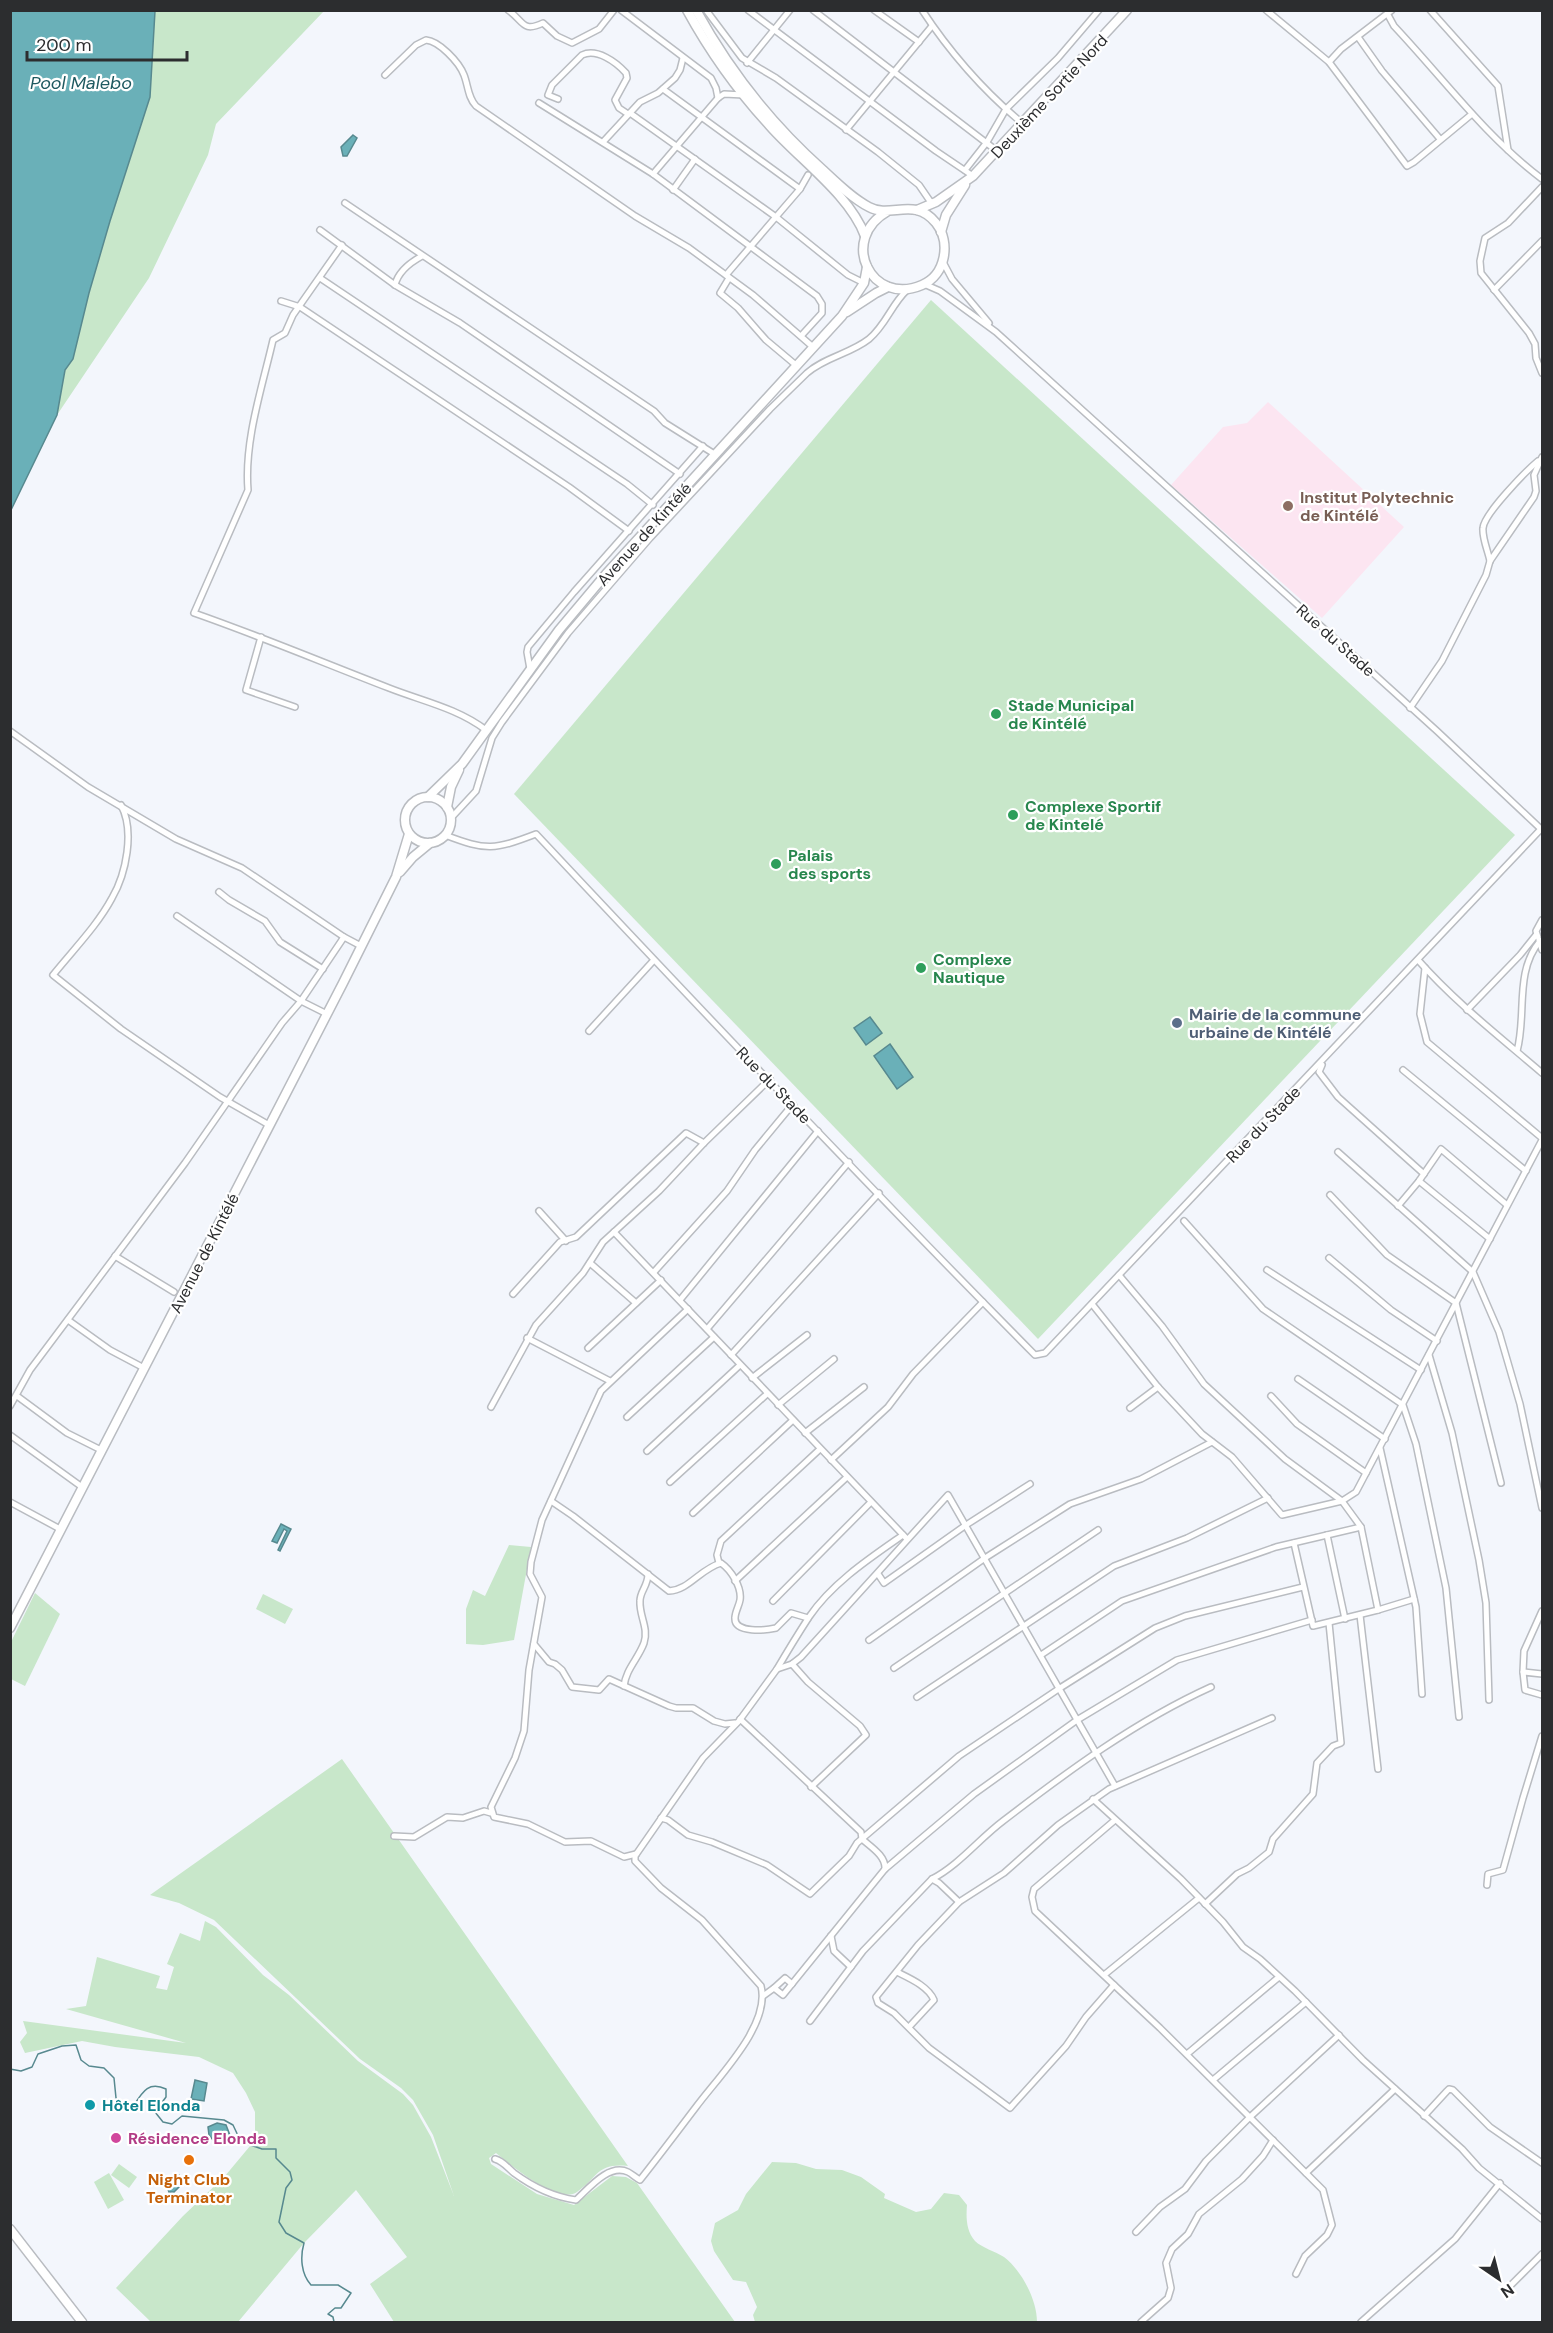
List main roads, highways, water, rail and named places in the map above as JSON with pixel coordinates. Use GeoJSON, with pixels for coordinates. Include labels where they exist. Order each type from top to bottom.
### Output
{"type":"FeatureCollection","features":[{"type":"Feature","properties":{"kind":"main road","name":"Deuxième Sortie Nord"},"geometry":{"type":"LineString","coordinates":[[941,232],[945,215],[971,178],[1127,10]]}},
{"type":"Feature","properties":{"kind":"main road"},"geometry":{"type":"LineString","coordinates":[[689,11],[724,69],[744,95],[788,145],[836,192],[858,221],[865,236]]}},
{"type":"Feature","properties":{"kind":"main road"},"geometry":{"type":"LineString","coordinates":[[689,11],[776,124],[842,187],[870,208],[888,211],[902,208],[917,210],[936,222],[945,242],[943,262],[932,279],[924,284],[907,290],[888,287],[872,276],[867,267],[863,257],[865,236],[873,221],[888,211]]}},
{"type":"Feature","properties":{"kind":"main road","name":"Deuxième Sortie Nord"},"geometry":{"type":"LineString","coordinates":[[917,210],[932,204],[971,178]]}},
{"type":"Feature","properties":{"kind":"main road","name":"Avenue de Kintélé"},"geometry":{"type":"LineString","coordinates":[[396,877],[413,857],[430,843],[445,835],[450,827],[451,818],[447,807],[451,787],[462,764],[559,630],[606,574],[842,316],[864,283],[867,267]]}},
{"type":"Feature","properties":{"kind":"main road","name":"Avenue de Kintélé"},"geometry":{"type":"LineString","coordinates":[[842,316],[888,287]]}},
{"type":"Feature","properties":{"kind":"main road","name":"Avenue de Kintélé"},"geometry":{"type":"LineString","coordinates":[[10,1628],[396,877],[409,834],[404,818],[407,809],[412,802],[429,797],[462,764]]}},
{"type":"Feature","properties":{"kind":"main road"},"geometry":{"type":"LineString","coordinates":[[429,797],[442,801],[447,807]]}},
{"type":"Feature","properties":{"kind":"main road"},"geometry":{"type":"LineString","coordinates":[[409,834],[422,843],[430,843]]}},
{"type":"Feature","properties":{"kind":"main road"},"geometry":{"type":"LineString","coordinates":[[10,2229],[82,2322]]}},
{"type":"Feature","properties":{"kind":"water","name":"Pool Malebo"},"geometry":{"type":"Polygon","coordinates":[[[11,10],[155,11],[150,97],[110,221],[73,359],[65,370],[57,415],[11,510],[11,10]]]}},
{"type":"Feature","properties":{"kind":"water"},"geometry":{"type":"Polygon","coordinates":[[[353,135],[357,138],[347,156],[343,156],[341,147],[353,135]]]}},
{"type":"Feature","properties":{"kind":"water"},"geometry":{"type":"Polygon","coordinates":[[[870,1017],[882,1033],[866,1045],[854,1028],[870,1017]]]}},
{"type":"Feature","properties":{"kind":"water"},"geometry":{"type":"Polygon","coordinates":[[[890,1044],[913,1077],[897,1089],[874,1056],[890,1044]]]}},
{"type":"Feature","properties":{"kind":"water"},"geometry":{"type":"Polygon","coordinates":[[[281,1524],[291,1529],[280,1551],[278,1550],[287,1531],[284,1529],[277,1543],[272,1541],[281,1524]]]}},
{"type":"Feature","properties":{"kind":"water"},"geometry":{"type":"Polygon","coordinates":[[[195,2080],[207,2083],[204,2101],[191,2099],[195,2080]]]}},
{"type":"Feature","properties":{"kind":"water"},"geometry":{"type":"Polygon","coordinates":[[[217,2123],[226,2125],[233,2143],[213,2140],[209,2135],[208,2127],[217,2123]]]}},
{"type":"Feature","properties":{"kind":"water"},"geometry":{"type":"Polygon","coordinates":[[[179,2175],[181,2185],[174,2192],[169,2192],[167,2187],[173,2176],[179,2175]]]}},
{"type":"Feature","properties":{"kind":"waterway"},"geometry":{"type":"LineString","coordinates":[[10,2069],[21,2071],[32,2067],[38,2054],[62,2046],[76,2045],[81,2060],[89,2066],[104,2068],[114,2078],[116,2098],[125,2104],[134,2105],[147,2089],[160,2087],[166,2089],[166,2097],[155,2112],[163,2122],[172,2124],[182,2116],[224,2120],[233,2125],[241,2142],[262,2149],[276,2149],[276,2158],[290,2172],[292,2180],[286,2188],[279,2222],[286,2233],[304,2243],[302,2260],[305,2276],[311,2285],[338,2285],[351,2293],[341,2308],[335,2308],[328,2314],[333,2317],[334,2322]]}},
{"type":"Feature","properties":{"kind":"place","name":"Institut Polytechnic de Kintélé"},"geometry":{"type":"Point","coordinates":[1288,506]}},
{"type":"Feature","properties":{"kind":"place","name":"Stade Municipal de Kintélé"},"geometry":{"type":"Point","coordinates":[996,714]}},
{"type":"Feature","properties":{"kind":"place","name":"Complexe Sportif de Kintelé"},"geometry":{"type":"Point","coordinates":[1013,815]}},
{"type":"Feature","properties":{"kind":"place","name":"Palais des sports"},"geometry":{"type":"Point","coordinates":[776,864]}},
{"type":"Feature","properties":{"kind":"place","name":"Complexe Nautique"},"geometry":{"type":"Point","coordinates":[921,968]}},
{"type":"Feature","properties":{"kind":"place","name":"Mairie de la commune urbaine de Kintélé"},"geometry":{"type":"Point","coordinates":[1177,1023]}},
{"type":"Feature","properties":{"kind":"place","name":"Hôtel Elonda"},"geometry":{"type":"Point","coordinates":[90,2105]}},
{"type":"Feature","properties":{"kind":"place","name":"Résidence Elonda"},"geometry":{"type":"Point","coordinates":[116,2138]}},
{"type":"Feature","properties":{"kind":"place","name":"Night Club Terminator"},"geometry":{"type":"Point","coordinates":[189,2160]}}]}
